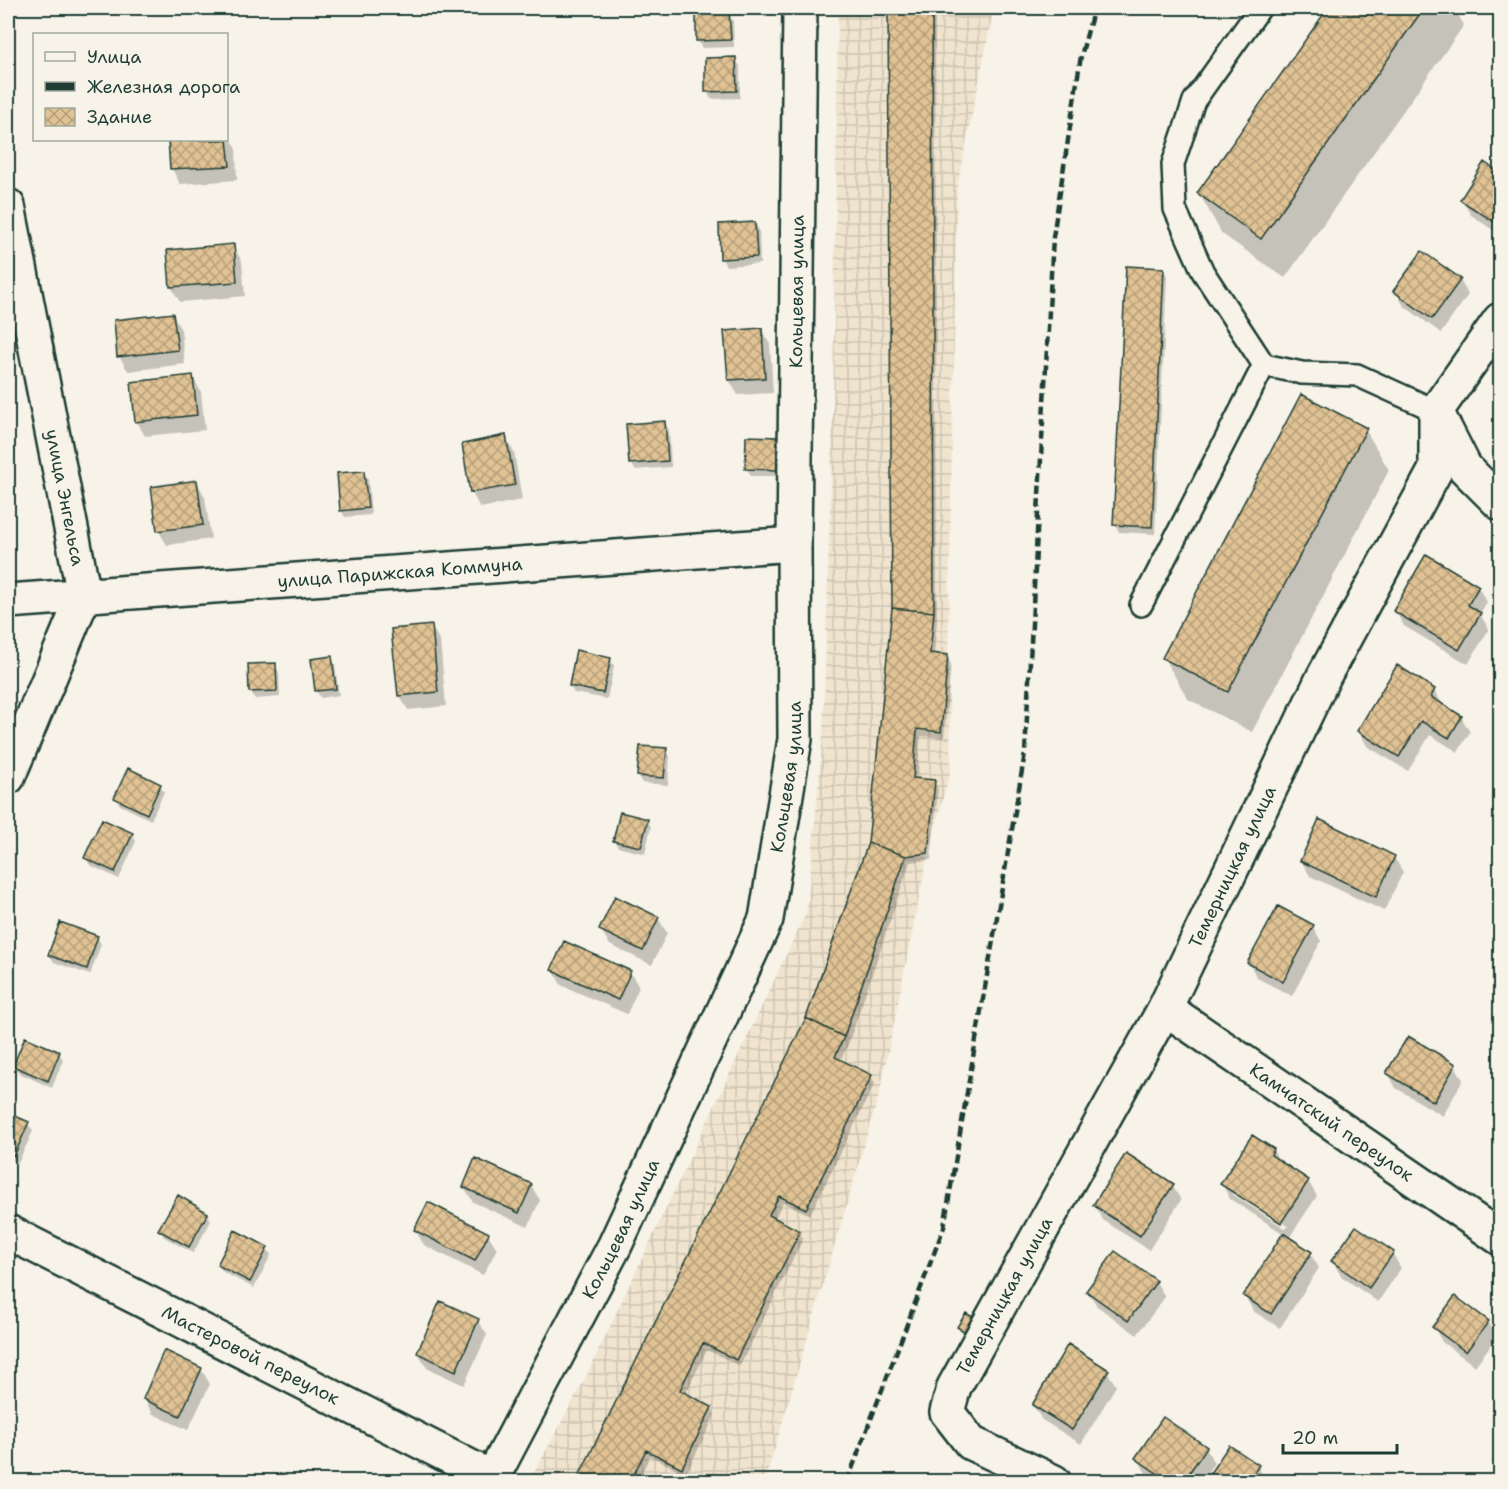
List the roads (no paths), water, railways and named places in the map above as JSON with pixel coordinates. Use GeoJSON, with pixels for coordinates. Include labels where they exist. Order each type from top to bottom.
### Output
{"type":"FeatureCollection","features":[{"type":"Feature","properties":{"kind":"street","name":"Кольцевая улица"},"geometry":{"type":"LineString","coordinates":[[491,1480],[615,1245],[766,919],[795,739],[794,544],[800,8]]}},
{"type":"Feature","properties":{"kind":"street","name":"улица Энгельса"},"geometry":{"type":"LineString","coordinates":[[8,206],[84,595]]}},
{"type":"Feature","properties":{"kind":"street"},"geometry":{"type":"LineString","coordinates":[[1500,320],[1436,411],[1465,468],[1500,503]]}},
{"type":"Feature","properties":{"kind":"street","name":"Темерницкая улица"},"geometry":{"type":"LineString","coordinates":[[1054,1482],[971,1443],[947,1412],[954,1387],[1164,1008],[1324,676],[1436,469],[1436,411]]}},
{"type":"Feature","properties":{"kind":"street","name":"улица Парижская Коммуна"},"geometry":{"type":"LineString","coordinates":[[8,602],[794,544]]}},
{"type":"Feature","properties":{"kind":"street"},"geometry":{"type":"LineString","coordinates":[[8,777],[84,595]]}},
{"type":"Feature","properties":{"kind":"street","name":"Камчатский переулок"},"geometry":{"type":"LineString","coordinates":[[1164,1008],[1500,1238]]}},
{"type":"Feature","properties":{"kind":"street","name":"Мастеровой переулок"},"geometry":{"type":"LineString","coordinates":[[8,1232],[491,1480]]}},
{"type":"Feature","properties":{"kind":"lane"},"geometry":{"type":"LineString","coordinates":[[1260,8],[1194,101],[1173,164],[1175,209],[1203,273],[1264,365],[1302,373],[1357,375],[1436,411]]}},
{"type":"Feature","properties":{"kind":"lane"},"geometry":{"type":"LineString","coordinates":[[1141,605],[1264,365]]}},
{"type":"Feature","properties":{"kind":"railway"},"geometry":{"type":"LineString","coordinates":[[847,1482],[944,1227],[1025,753],[1053,237],[1081,56],[1094,8]]}}]}
